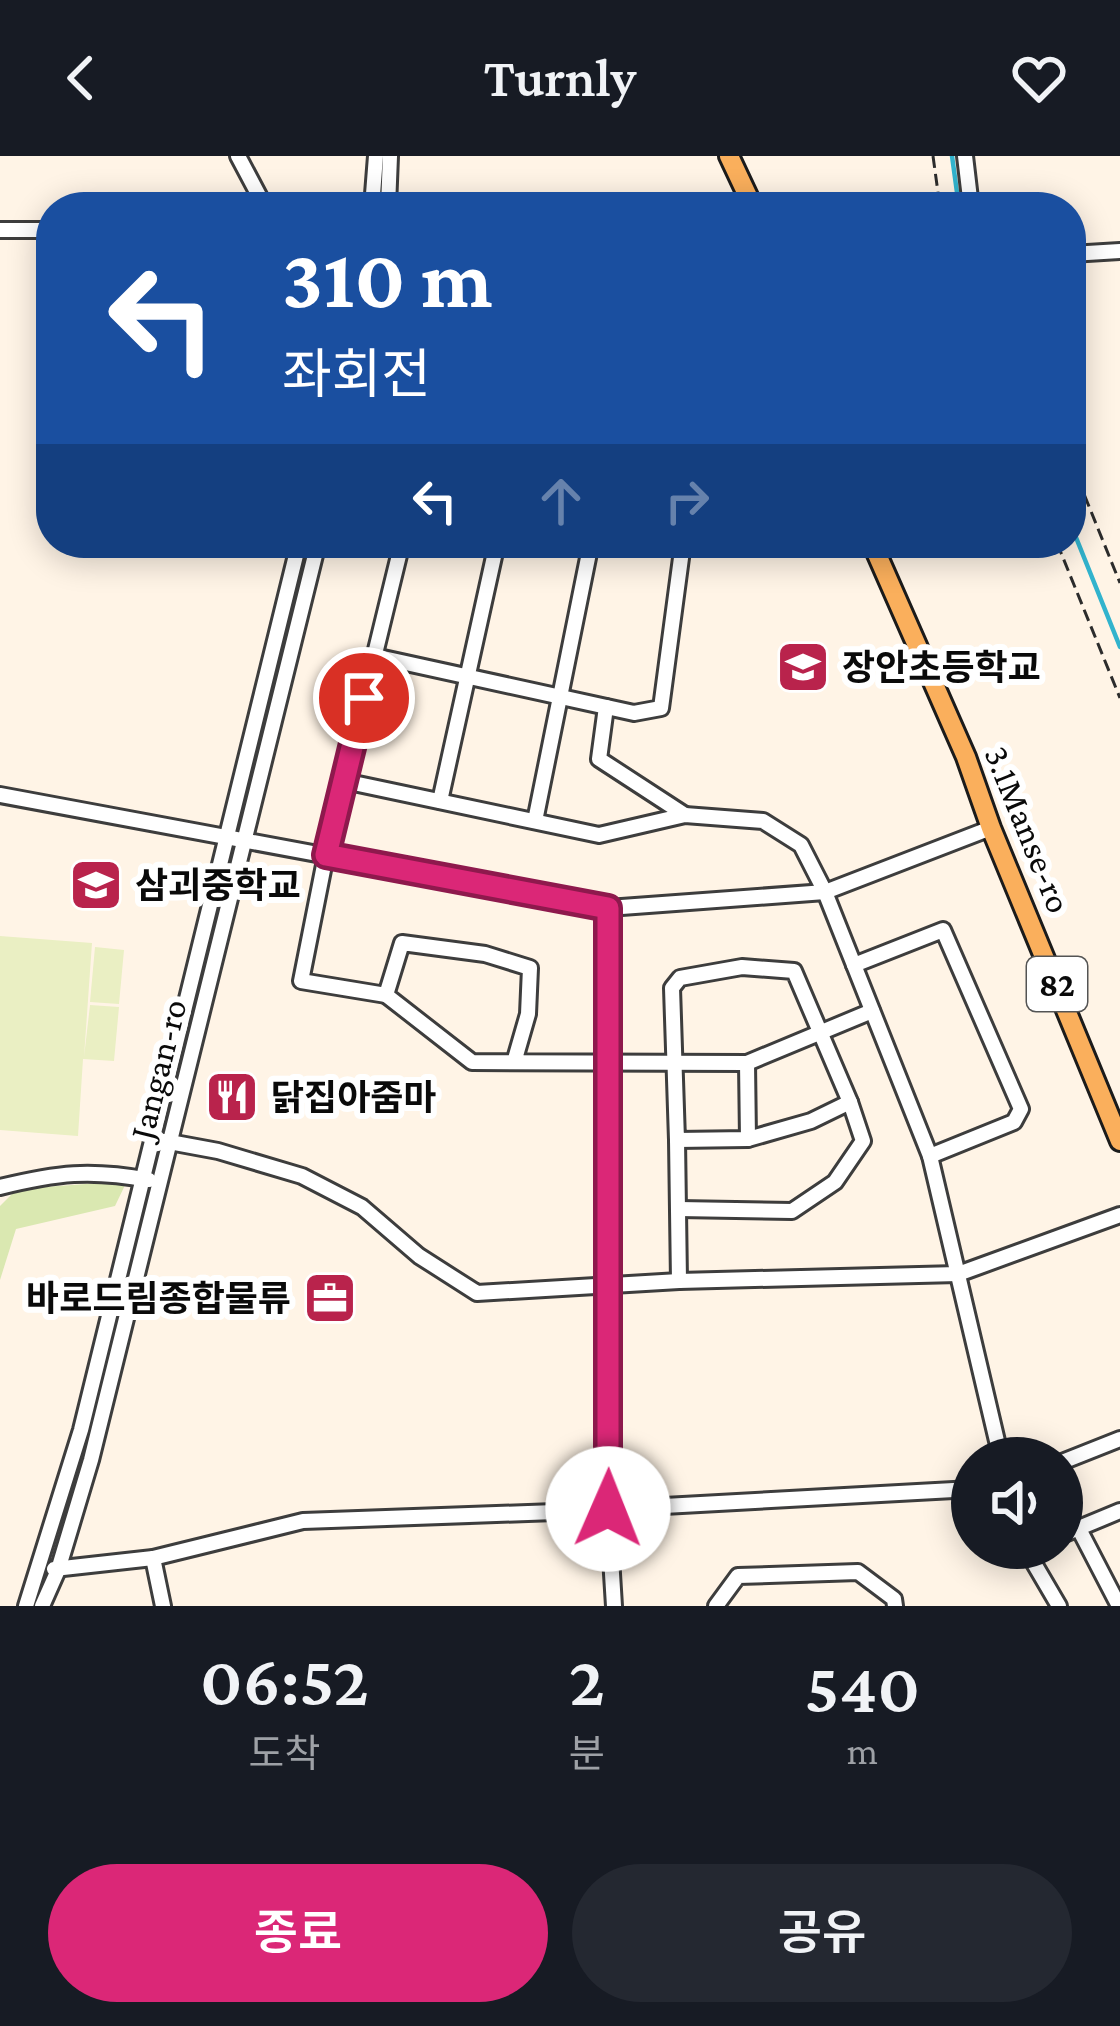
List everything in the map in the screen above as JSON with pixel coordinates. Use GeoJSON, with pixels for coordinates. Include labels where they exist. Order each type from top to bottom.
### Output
{"type":"FeatureCollection","features":[{"type":"Feature","properties":{"kind":"main road"},"geometry":{"type":"LineString","coordinates":[[729,156],[743,192]]}},
{"type":"Feature","properties":{"kind":"main road","name":"3.1Manse-ro"},"geometry":{"type":"LineString","coordinates":[[879,558],[966,757],[1120,1141]]}},
{"type":"Feature","properties":{"kind":"street"},"geometry":{"type":"LineString","coordinates":[[238,156],[257,192]]}},
{"type":"Feature","properties":{"kind":"street"},"geometry":{"type":"LineString","coordinates":[[373,192],[376,156]]}},
{"type":"Feature","properties":{"kind":"street"},"geometry":{"type":"LineString","coordinates":[[389,192],[390,156]]}},
{"type":"Feature","properties":{"kind":"street"},"geometry":{"type":"LineString","coordinates":[[964,156],[969,192]]}},
{"type":"Feature","properties":{"kind":"street"},"geometry":{"type":"LineString","coordinates":[[0,230],[36,230]]}},
{"type":"Feature","properties":{"kind":"street"},"geometry":{"type":"LineString","coordinates":[[1086,253],[1120,251]]}},
{"type":"Feature","properties":{"kind":"street","name":"Jangan-ro"},"geometry":{"type":"LineString","coordinates":[[42,1606],[58,1570],[91,1460],[227,836],[295,558]]}},
{"type":"Feature","properties":{"kind":"street","name":"Jangan-ro"},"geometry":{"type":"LineString","coordinates":[[162,1140],[245,840],[314,558]]}},
{"type":"Feature","properties":{"kind":"street"},"geometry":{"type":"LineString","coordinates":[[398,558],[326,855],[302,981],[386,995],[472,1062],[747,1063],[872,1011]]}},
{"type":"Feature","properties":{"kind":"street"},"geometry":{"type":"LineString","coordinates":[[440,801],[494,558]]}},
{"type":"Feature","properties":{"kind":"street"},"geometry":{"type":"LineString","coordinates":[[536,821],[588,558]]}},
{"type":"Feature","properties":{"kind":"street"},"geometry":{"type":"LineString","coordinates":[[374,656],[634,713],[662,708],[681,558]]}},
{"type":"Feature","properties":{"kind":"street"},"geometry":{"type":"LineString","coordinates":[[606,707],[599,759],[685,815]]}},
{"type":"Feature","properties":{"kind":"street"},"geometry":{"type":"LineString","coordinates":[[344,781],[599,836],[685,815],[763,821],[801,845],[825,892],[930,1156],[996,1437]]}},
{"type":"Feature","properties":{"kind":"street"},"geometry":{"type":"LineString","coordinates":[[0,795],[608,908],[825,892],[991,828]]}},
{"type":"Feature","properties":{"kind":"street"},"geometry":{"type":"LineString","coordinates":[[608,908],[608,1509],[614,1606]]}},
{"type":"Feature","properties":{"kind":"street"},"geometry":{"type":"LineString","coordinates":[[854,965],[943,930],[1021,1109],[1014,1122],[930,1156]]}},
{"type":"Feature","properties":{"kind":"street"},"geometry":{"type":"LineString","coordinates":[[386,995],[402,943],[485,954],[530,968],[528,1014],[515,1059]]}},
{"type":"Feature","properties":{"kind":"street"},"geometry":{"type":"LineString","coordinates":[[679,1209],[792,1210],[835,1182],[863,1141],[794,971],[742,967],[680,978],[672,988],[679,1282]]}},
{"type":"Feature","properties":{"kind":"street"},"geometry":{"type":"LineString","coordinates":[[747,1063],[748,1139]]}},
{"type":"Feature","properties":{"kind":"street"},"geometry":{"type":"LineString","coordinates":[[677,1140],[748,1139],[812,1121],[850,1102]]}},
{"type":"Feature","properties":{"kind":"street"},"geometry":{"type":"LineString","coordinates":[[162,1140],[302,1176],[362,1207],[419,1256],[477,1293],[958,1274],[1120,1215]]}},
{"type":"Feature","properties":{"kind":"street"},"geometry":{"type":"LineString","coordinates":[[0,1187],[59,1173],[104,1173],[152,1181]]}},
{"type":"Feature","properties":{"kind":"street","name":"Jangan-ro"},"geometry":{"type":"LineString","coordinates":[[26,1606],[42,1565],[152,1181]]}},
{"type":"Feature","properties":{"kind":"street"},"geometry":{"type":"LineString","coordinates":[[1083,1454],[1120,1439]]}},
{"type":"Feature","properties":{"kind":"street"},"geometry":{"type":"LineString","coordinates":[[42,1565],[58,1570],[153,1558],[303,1521],[951,1490]]}},
{"type":"Feature","properties":{"kind":"street"},"geometry":{"type":"LineString","coordinates":[[1083,1526],[1120,1511]]}},
{"type":"Feature","properties":{"kind":"street"},"geometry":{"type":"LineString","coordinates":[[1083,1538],[1119,1606]]}},
{"type":"Feature","properties":{"kind":"street"},"geometry":{"type":"LineString","coordinates":[[153,1558],[163,1606]]}},
{"type":"Feature","properties":{"kind":"street"},"geometry":{"type":"LineString","coordinates":[[1034,1606],[1056,1602],[1039,1569]]}},
{"type":"Feature","properties":{"kind":"street"},"geometry":{"type":"LineString","coordinates":[[716,1606],[738,1576],[858,1572],[894,1599],[896,1606]]}},
{"type":"Feature","properties":{"kind":"path"},"geometry":{"type":"LineString","coordinates":[[933,156],[938,192]]}},
{"type":"Feature","properties":{"kind":"path"},"geometry":{"type":"LineString","coordinates":[[1086,499],[1120,583]]}},
{"type":"Feature","properties":{"kind":"path"},"geometry":{"type":"LineString","coordinates":[[1064,558],[1120,698]]}},
{"type":"Feature","properties":{"kind":"green space"},"geometry":{"type":"Polygon","coordinates":[[[0,936],[92,943],[84,1057],[90,1005],[119,1007],[114,1061],[83,1059],[78,1136],[0,1130],[0,936]]]}},
{"type":"Feature","properties":{"kind":"green space"},"geometry":{"type":"Polygon","coordinates":[[[95,947],[124,950],[119,1004],[90,1002],[95,947]]]}},
{"type":"Feature","properties":{"kind":"green space"},"geometry":{"type":"Polygon","coordinates":[[[127,1181],[115,1206],[16,1229],[0,1280],[0,1206],[17,1189],[127,1181]]]}},
{"type":"Feature","properties":{"kind":"waterway"},"geometry":{"type":"LineString","coordinates":[[952,156],[957,192]]}},
{"type":"Feature","properties":{"kind":"waterway"},"geometry":{"type":"LineString","coordinates":[[1084,558],[1120,647]]}},
{"type":"Feature","properties":{"kind":"place","name":"장안초등학교"},"geometry":{"type":"Point","coordinates":[803,667]}},
{"type":"Feature","properties":{"kind":"place","name":"삼괴중학교"},"geometry":{"type":"Point","coordinates":[96,885]}},
{"type":"Feature","properties":{"kind":"place","name":"닭집아줌마"},"geometry":{"type":"Point","coordinates":[232,1097]}},
{"type":"Feature","properties":{"kind":"place","name":"바로드림종합물류"},"geometry":{"type":"Point","coordinates":[330,1298]}},
{"type":"Feature","properties":{"kind":"route"},"geometry":{"type":"LineString","coordinates":[[364,698],[326,855],[608,908],[608,1509]]}}]}
